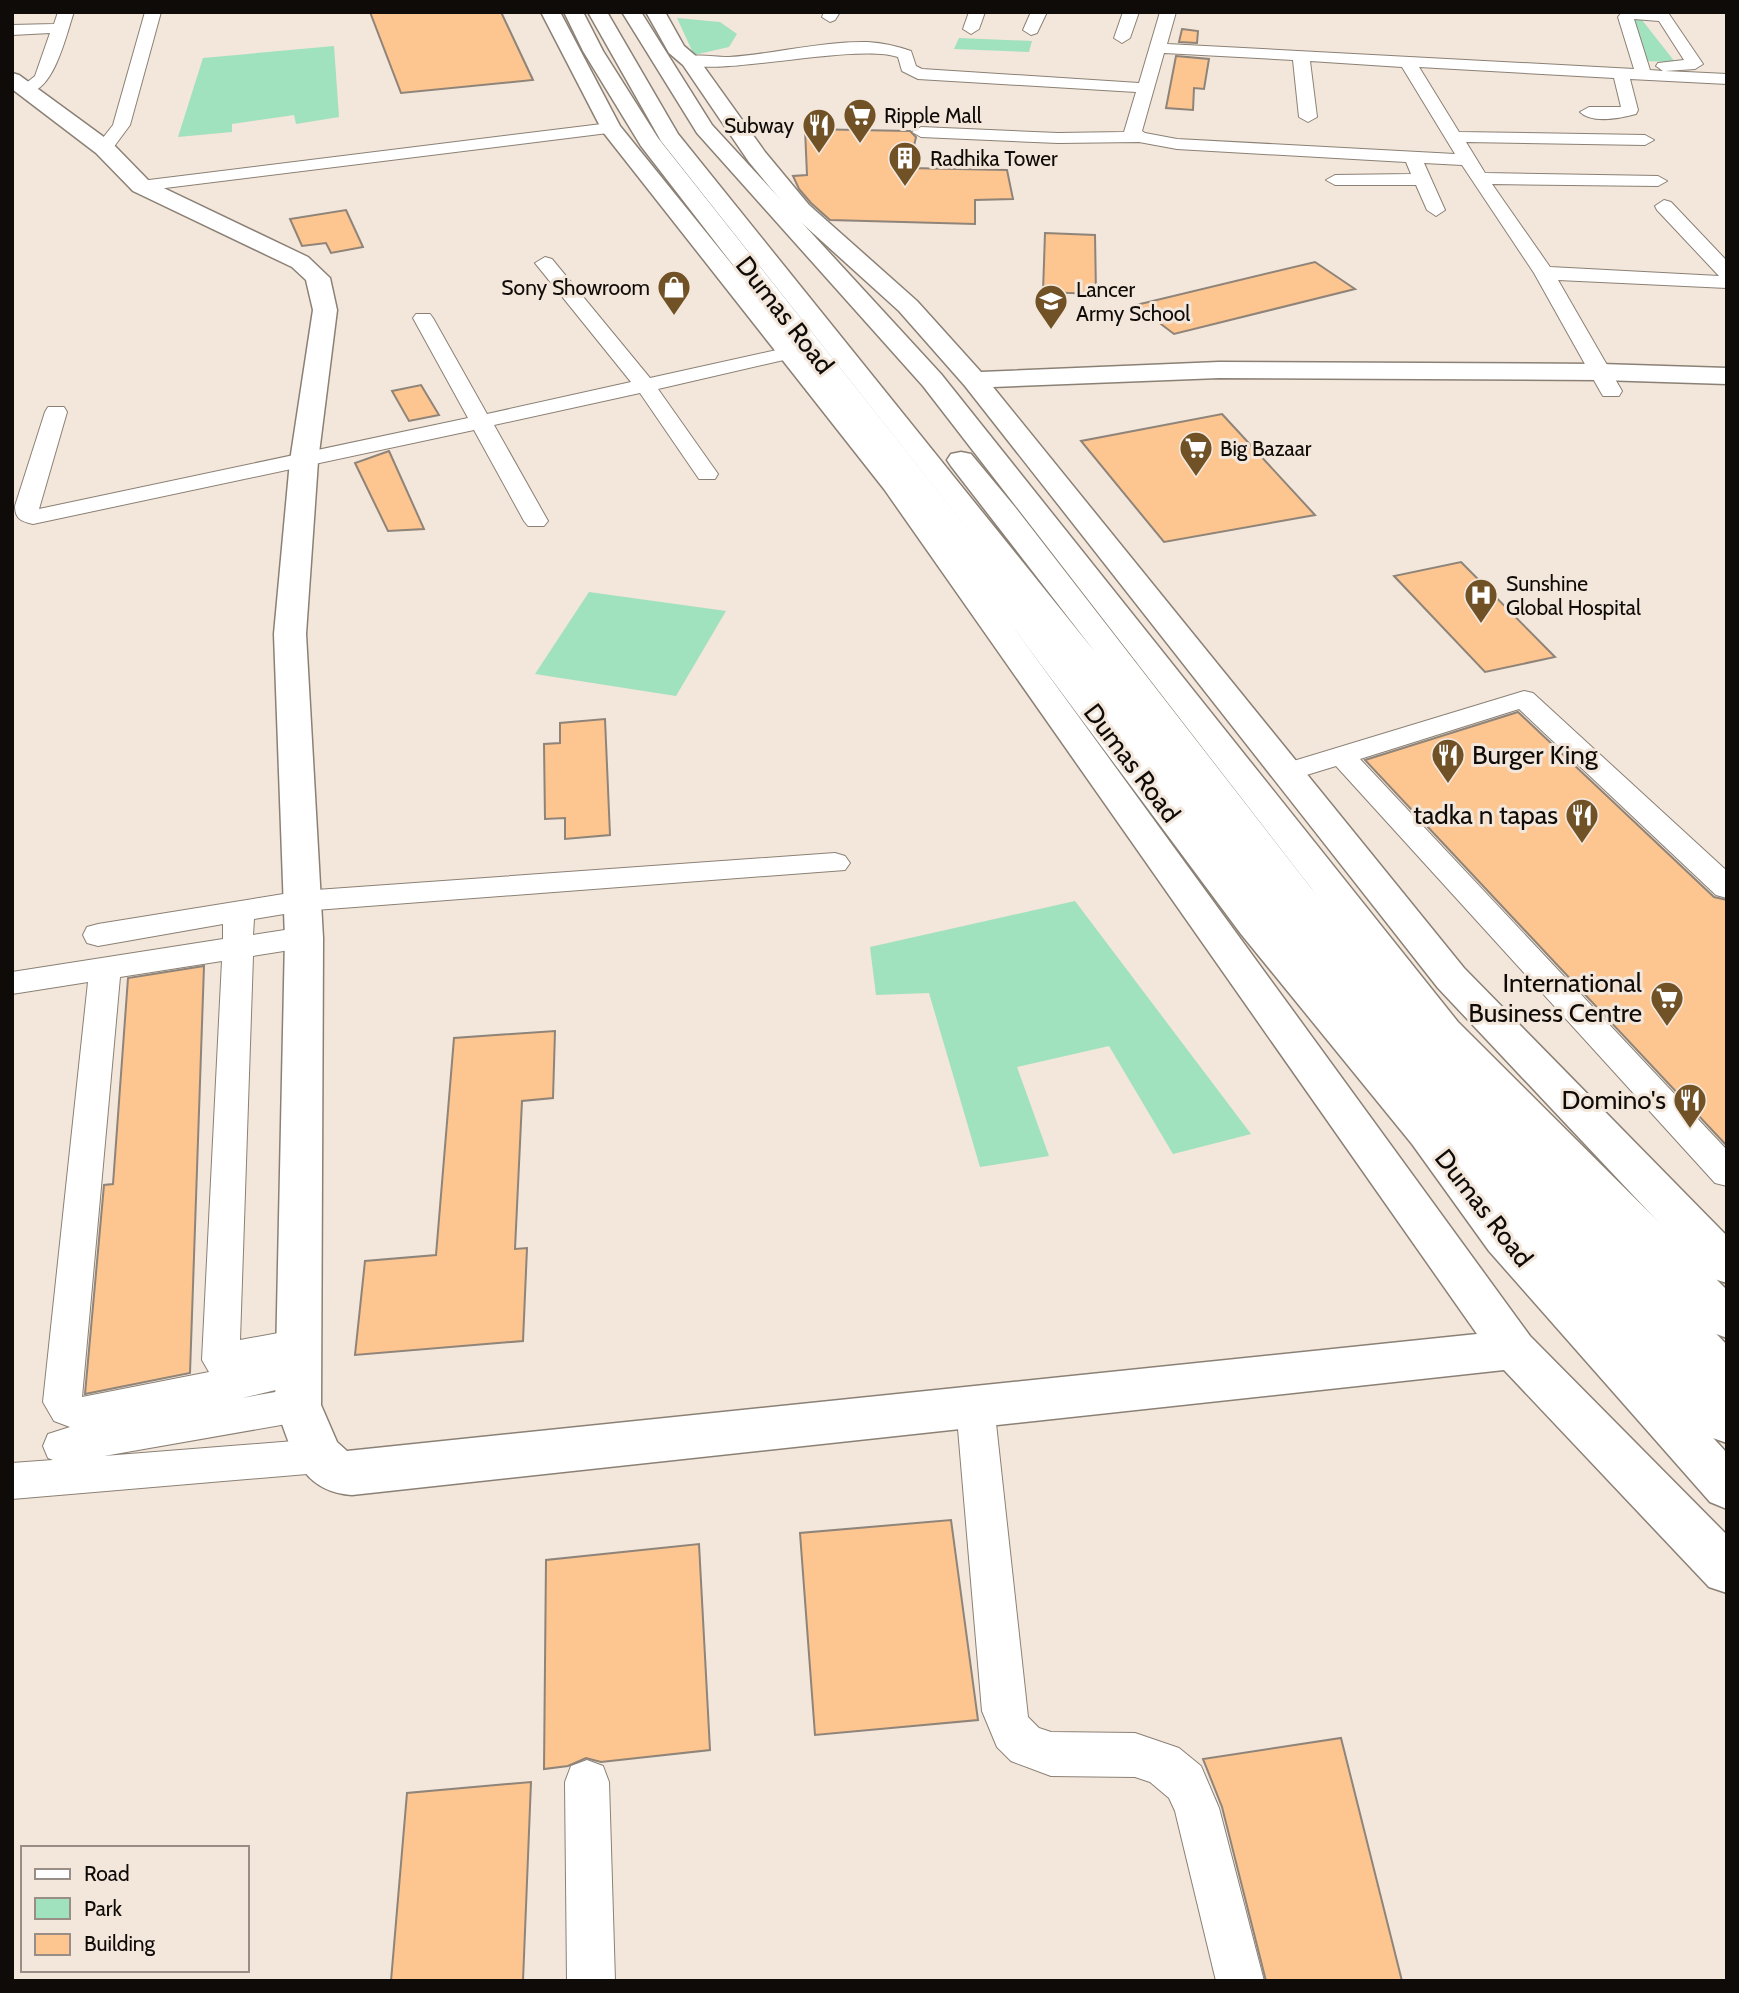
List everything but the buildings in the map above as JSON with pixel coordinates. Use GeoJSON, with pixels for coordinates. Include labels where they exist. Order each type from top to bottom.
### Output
{"type":"FeatureCollection","features":[{"type":"Feature","properties":{"kind":"main road"},"geometry":{"type":"LineString","coordinates":[[550,12],[610,128],[894,483],[1514,1350],[1727,1570]]}},
{"type":"Feature","properties":{"kind":"main road","name":"Dumas Road"},"geometry":{"type":"LineString","coordinates":[[573,12],[649,141],[1017,612],[1254,925],[1427,1133],[1503,1239],[1727,1487]]}},
{"type":"Feature","properties":{"kind":"main road"},"geometry":{"type":"LineString","coordinates":[[597,12],[668,136],[1006,558],[1341,996],[1507,1195],[1727,1422]]}},
{"type":"Feature","properties":{"kind":"main road"},"geometry":{"type":"LineString","coordinates":[[612,12],[690,141],[741,204],[848,324],[1005,513],[1298,897],[1547,1185],[1727,1376]]}},
{"type":"Feature","properties":{"kind":"main road"},"geometry":{"type":"LineString","coordinates":[[631,12],[704,129],[932,380],[1444,1032],[1727,1320]]}},
{"type":"Feature","properties":{"kind":"main road"},"geometry":{"type":"LineString","coordinates":[[655,12],[676,49],[690,61],[757,157],[801,210],[908,306],[974,380],[1451,978],[1720,1249]]}},
{"type":"Feature","properties":{"kind":"main road"},"geometry":{"type":"LineString","coordinates":[[20,83],[104,148],[141,186],[300,262],[318,278],[325,310],[304,461],[290,634],[303,929],[299,1373],[319,1456],[336,1472],[352,1473],[1514,1350]]}},
{"type":"Feature","properties":{"kind":"main road"},"geometry":{"type":"LineString","coordinates":[[974,380],[1219,370],[1606,381],[1727,394]]}},
{"type":"Feature","properties":{"kind":"main road"},"geometry":{"type":"LineString","coordinates":[[995,405],[1175,388],[1606,381],[1727,376]]}},
{"type":"Feature","properties":{"kind":"street"},"geometry":{"type":"LineString","coordinates":[[20,83],[42,78],[66,12]]}},
{"type":"Feature","properties":{"kind":"street"},"geometry":{"type":"LineString","coordinates":[[104,148],[121,125],[153,12]]}},
{"type":"Feature","properties":{"kind":"street"},"geometry":{"type":"LineString","coordinates":[[971,29],[977,12]]}},
{"type":"Feature","properties":{"kind":"street"},"geometry":{"type":"LineString","coordinates":[[1031,30],[1039,12]]}},
{"type":"Feature","properties":{"kind":"street"},"geometry":{"type":"LineString","coordinates":[[1122,38],[1131,12]]}},
{"type":"Feature","properties":{"kind":"street"},"geometry":{"type":"LineString","coordinates":[[1139,137],[1133,132],[1146,88],[1145,67],[1157,48],[1168,12]]}},
{"type":"Feature","properties":{"kind":"street"},"geometry":{"type":"LineString","coordinates":[[1157,48],[1621,74],[1695,66],[1661,15],[1632,14],[1626,17],[1643,71]]}},
{"type":"Feature","properties":{"kind":"street"},"geometry":{"type":"LineString","coordinates":[[12,30],[60,28]]}},
{"type":"Feature","properties":{"kind":"street"},"geometry":{"type":"LineString","coordinates":[[690,61],[727,62],[850,49],[888,49],[905,54],[925,55]]}},
{"type":"Feature","properties":{"kind":"street"},"geometry":{"type":"LineString","coordinates":[[905,54],[908,68],[918,74],[1146,88]]}},
{"type":"Feature","properties":{"kind":"street"},"geometry":{"type":"LineString","coordinates":[[1301,57],[1308,117]]}},
{"type":"Feature","properties":{"kind":"street"},"geometry":{"type":"LineString","coordinates":[[1407,62],[1467,160],[1544,273],[1606,381]]}},
{"type":"Feature","properties":{"kind":"street"},"geometry":{"type":"LineString","coordinates":[[1643,71],[1727,79]]}},
{"type":"Feature","properties":{"kind":"street"},"geometry":{"type":"LineString","coordinates":[[1590,112],[1619,113],[1630,110],[1621,74]]}},
{"type":"Feature","properties":{"kind":"street"},"geometry":{"type":"LineString","coordinates":[[141,186],[610,128]]}},
{"type":"Feature","properties":{"kind":"street"},"geometry":{"type":"LineString","coordinates":[[921,132],[1058,138],[1139,137],[1177,145],[1467,160]]}},
{"type":"Feature","properties":{"kind":"street"},"geometry":{"type":"LineString","coordinates":[[1454,137],[1646,140]]}},
{"type":"Feature","properties":{"kind":"street"},"geometry":{"type":"LineString","coordinates":[[1412,157],[1436,210]]}},
{"type":"Feature","properties":{"kind":"street"},"geometry":{"type":"LineString","coordinates":[[1479,178],[1658,181]]}},
{"type":"Feature","properties":{"kind":"street"},"geometry":{"type":"LineString","coordinates":[[1335,180],[1422,179]]}},
{"type":"Feature","properties":{"kind":"street"},"geometry":{"type":"LineString","coordinates":[[1664,206],[1727,273]]}},
{"type":"Feature","properties":{"kind":"street"},"geometry":{"type":"LineString","coordinates":[[545,263],[645,385],[707,474]]}},
{"type":"Feature","properties":{"kind":"street"},"geometry":{"type":"LineString","coordinates":[[1544,273],[1727,282]]}},
{"type":"Feature","properties":{"kind":"street"},"geometry":{"type":"LineString","coordinates":[[424,318],[537,521]]}},
{"type":"Feature","properties":{"kind":"street"},"geometry":{"type":"LineString","coordinates":[[56,412],[27,506],[27,514],[33,517],[304,461],[790,353]]}},
{"type":"Feature","properties":{"kind":"street"},"geometry":{"type":"LineString","coordinates":[[1287,772],[1524,699],[1727,888]]}},
{"type":"Feature","properties":{"kind":"street"},"geometry":{"type":"LineString","coordinates":[[1341,755],[1727,1174]]}},
{"type":"Feature","properties":{"kind":"street"},"geometry":{"type":"LineString","coordinates":[[102,952],[238,954],[303,929],[835,863]]}},
{"type":"Feature","properties":{"kind":"street"},"geometry":{"type":"LineString","coordinates":[[12,983],[102,952],[239,912],[303,929]]}},
{"type":"Feature","properties":{"kind":"street"},"geometry":{"type":"LineString","coordinates":[[221,1388],[239,912]]}},
{"type":"Feature","properties":{"kind":"street"},"geometry":{"type":"LineString","coordinates":[[102,952],[62,1402],[68,1409],[80,1414],[299,1373]]}},
{"type":"Feature","properties":{"kind":"street"},"geometry":{"type":"LineString","coordinates":[[62,1446],[221,1388],[299,1373]]}},
{"type":"Feature","properties":{"kind":"street"},"geometry":{"type":"LineString","coordinates":[[975,1405],[1003,1711],[1012,1732],[1026,1746],[1051,1754],[1135,1755],[1163,1764],[1185,1782],[1198,1808],[1240,1981]]}},
{"type":"Feature","properties":{"kind":"street"},"geometry":{"type":"LineString","coordinates":[[12,1481],[319,1456]]}},
{"type":"Feature","properties":{"kind":"street"},"geometry":{"type":"LineString","coordinates":[[587,1782],[591,1981]]}},
{"type":"Feature","properties":{"kind":"green space"},"geometry":{"type":"Polygon","coordinates":[[[677,18],[720,22],[737,34],[729,47],[694,55],[677,18]]]}},
{"type":"Feature","properties":{"kind":"green space"},"geometry":{"type":"Polygon","coordinates":[[[1621,19],[1642,20],[1675,62],[1645,61],[1621,19]]]}},
{"type":"Feature","properties":{"kind":"green space"},"geometry":{"type":"Polygon","coordinates":[[[959,38],[1032,41],[1029,52],[954,49],[959,38]]]}},
{"type":"Feature","properties":{"kind":"green space"},"geometry":{"type":"Polygon","coordinates":[[[334,46],[339,117],[296,124],[294,115],[232,124],[232,132],[178,137],[203,58],[334,46]]]}},
{"type":"Feature","properties":{"kind":"green space"},"geometry":{"type":"Polygon","coordinates":[[[589,592],[726,611],[676,696],[535,674],[589,592]]]}},
{"type":"Feature","properties":{"kind":"green space"},"geometry":{"type":"Polygon","coordinates":[[[1075,901],[1251,1134],[1173,1154],[1109,1046],[1017,1067],[1049,1156],[980,1167],[929,993],[876,995],[870,947],[1075,901]]]}},
{"type":"Feature","properties":{"kind":"place","name":"Ripple Mall"},"geometry":{"type":"Point","coordinates":[860,145]}},
{"type":"Feature","properties":{"kind":"place","name":"Subway"},"geometry":{"type":"Point","coordinates":[819,155]}},
{"type":"Feature","properties":{"kind":"place","name":"Radhika Tower"},"geometry":{"type":"Point","coordinates":[905,188]}},
{"type":"Feature","properties":{"kind":"place","name":"Sony Showroom"},"geometry":{"type":"Point","coordinates":[674,317]}},
{"type":"Feature","properties":{"kind":"place","name":"Lancer Army School"},"geometry":{"type":"Point","coordinates":[1051,331]}},
{"type":"Feature","properties":{"kind":"place","name":"Big Bazaar"},"geometry":{"type":"Point","coordinates":[1196,478]}},
{"type":"Feature","properties":{"kind":"place","name":"Sunshine Global Hospital"},"geometry":{"type":"Point","coordinates":[1481,625]}},
{"type":"Feature","properties":{"kind":"place","name":"Burger King"},"geometry":{"type":"Point","coordinates":[1448,785]}},
{"type":"Feature","properties":{"kind":"place","name":"tadka n tapas"},"geometry":{"type":"Point","coordinates":[1582,845]}},
{"type":"Feature","properties":{"kind":"place","name":"International Business Centre"},"geometry":{"type":"Point","coordinates":[1667,1028]}},
{"type":"Feature","properties":{"kind":"place","name":"Domino's"},"geometry":{"type":"Point","coordinates":[1690,1130]}}]}
